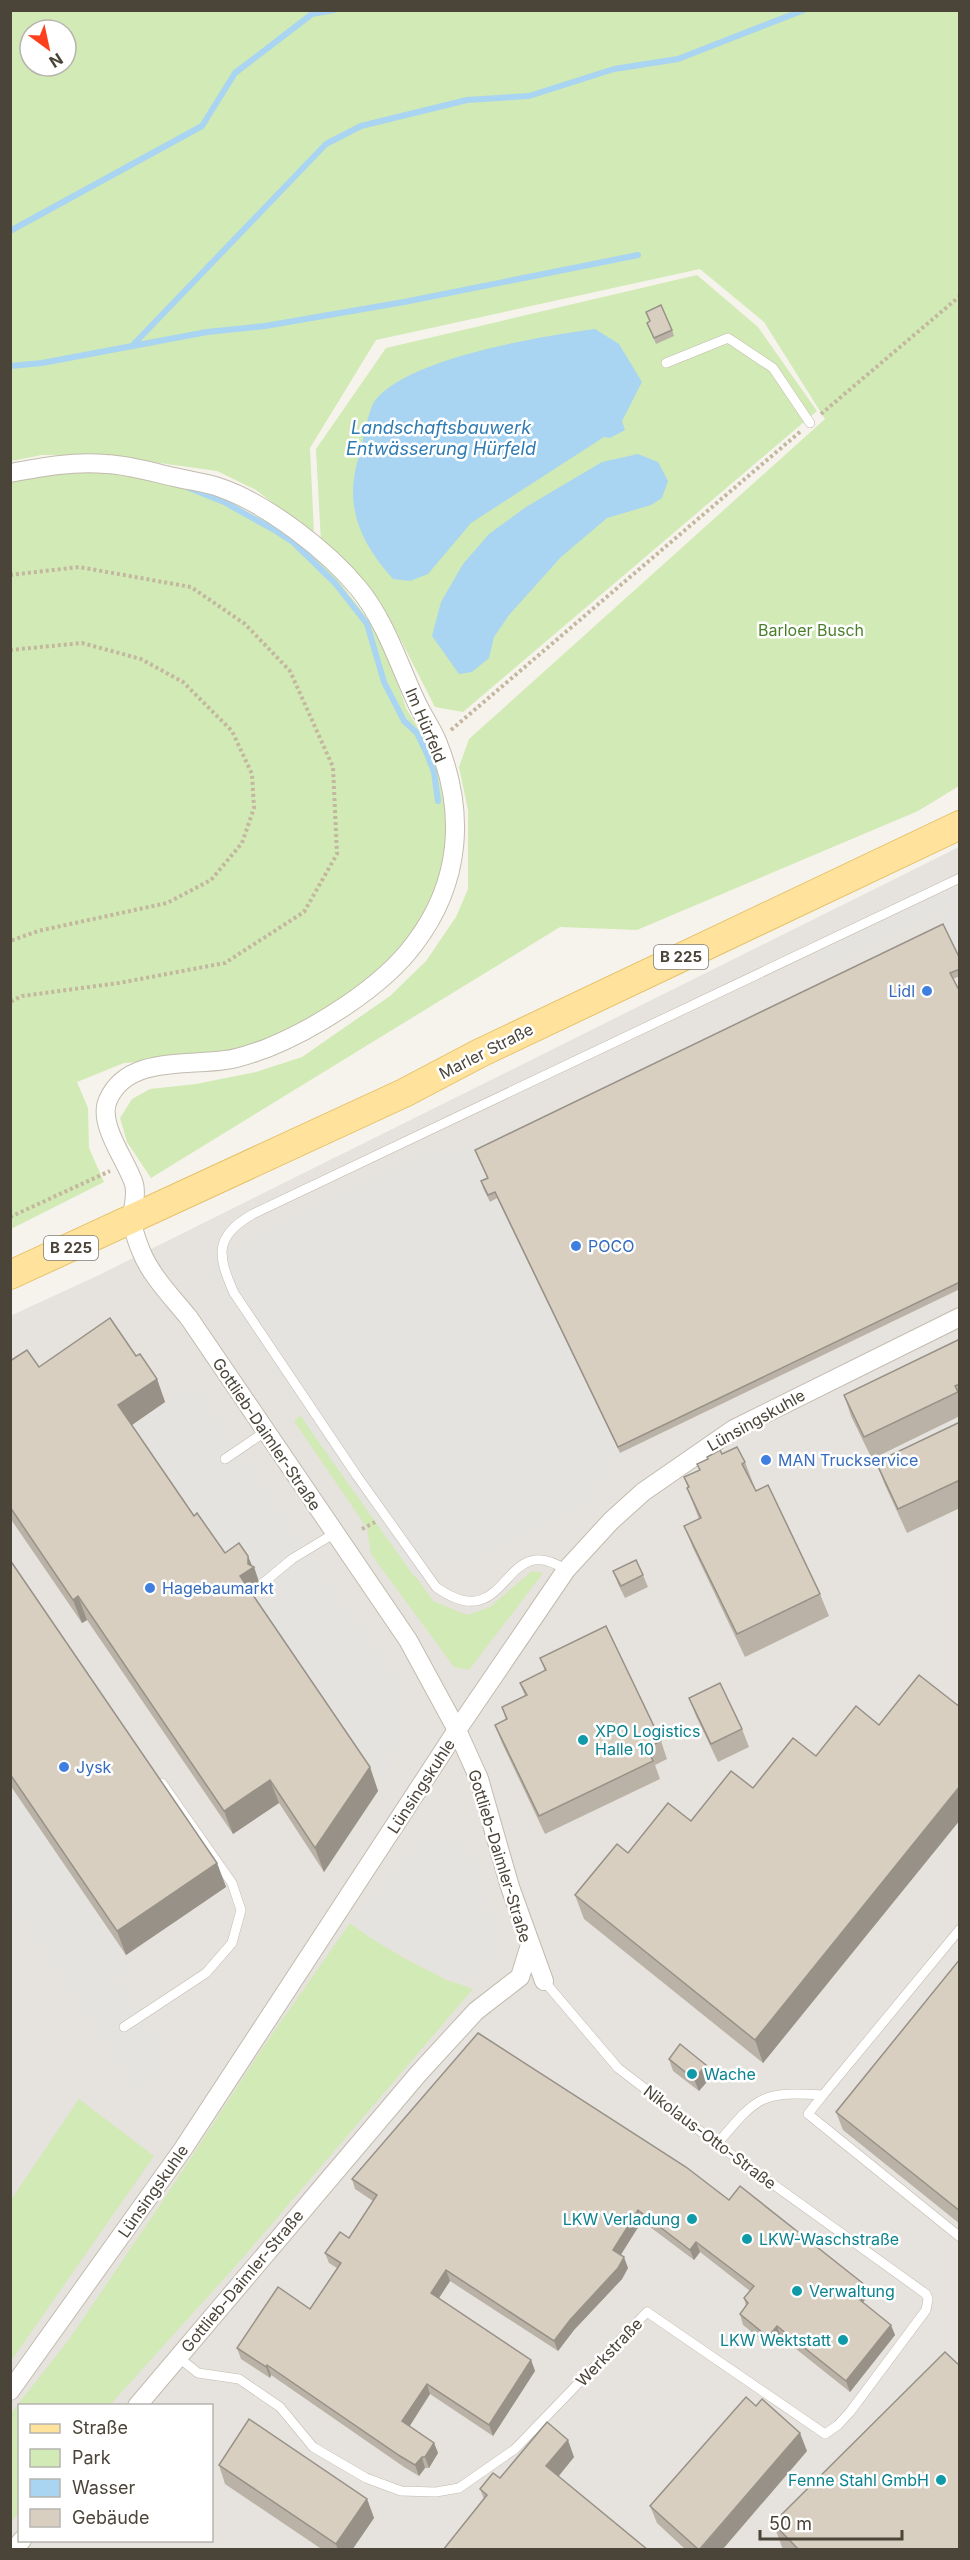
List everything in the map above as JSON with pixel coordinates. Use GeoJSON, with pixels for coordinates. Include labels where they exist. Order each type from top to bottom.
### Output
{"type":"FeatureCollection","features":[{"type":"Feature","properties":{"kind":"main road","name":"Marler Straße"},"geometry":{"type":"LineString","coordinates":[[10,1275],[132,1221],[405,1093],[480,1053],[960,825]]}},
{"type":"Feature","properties":{"kind":"street","name":"Im Hürfeld"},"geometry":{"type":"LineString","coordinates":[[10,473],[65,464],[108,464],[221,488],[257,506],[315,545],[359,589],[393,645],[415,699],[437,742],[452,794],[455,844],[450,878],[436,913],[413,946],[385,975],[344,1006],[266,1048],[228,1060],[145,1068],[123,1080],[107,1102],[107,1121],[135,1187],[132,1221]]}},
{"type":"Feature","properties":{"kind":"street","name":"Gottlieb-Daimler-Straße"},"geometry":{"type":"LineString","coordinates":[[132,1221],[140,1250],[153,1273],[189,1318],[408,1640],[457,1730],[479,1779],[510,1887],[530,1945],[520,1977],[476,2011],[419,2073],[139,2404]]}},
{"type":"Feature","properties":{"kind":"street","name":"Lünsingskuhle"},"geometry":{"type":"LineString","coordinates":[[10,2391],[183,2149],[457,1730],[566,1570],[611,1521],[643,1492],[734,1429],[960,1317]]}},
{"type":"Feature","properties":{"kind":"street","name":"Nikolaus-Otto-Straße"},"geometry":{"type":"LineString","coordinates":[[530,1945],[544,1981]]}},
{"type":"Feature","properties":{"kind":"lane"},"geometry":{"type":"LineString","coordinates":[[666,363],[728,338],[773,368],[810,423]]}},
{"type":"Feature","properties":{"kind":"lane"},"geometry":{"type":"LineString","coordinates":[[566,1570],[550,1560],[537,1558],[525,1562],[486,1600],[468,1602],[452,1599],[436,1587],[357,1476],[234,1293],[224,1272],[222,1255],[224,1237],[234,1225],[253,1214],[960,878]]}},
{"type":"Feature","properties":{"kind":"lane"},"geometry":{"type":"LineString","coordinates":[[225,1459],[266,1431]]}},
{"type":"Feature","properties":{"kind":"lane"},"geometry":{"type":"LineString","coordinates":[[262,1584],[292,1559],[335,1533]]}},
{"type":"Feature","properties":{"kind":"lane"},"geometry":{"type":"LineString","coordinates":[[124,2027],[206,1973],[232,1943],[241,1910],[232,1883],[156,1774]]}},
{"type":"Feature","properties":{"kind":"lane"},"geometry":{"type":"LineString","coordinates":[[960,1929],[808,2114],[960,2237]]}},
{"type":"Feature","properties":{"kind":"lane","name":"Nikolaus-Otto-Straße"},"geometry":{"type":"LineString","coordinates":[[544,1981],[618,2068],[717,2144],[926,2294]]}},
{"type":"Feature","properties":{"kind":"lane"},"geometry":{"type":"LineString","coordinates":[[717,2144],[748,2107],[766,2097],[785,2094],[823,2095]]}},
{"type":"Feature","properties":{"kind":"lane","name":"Werkstraße"},"geometry":{"type":"LineString","coordinates":[[178,2357],[198,2373],[239,2379],[280,2407],[313,2447],[366,2478],[401,2491],[435,2492],[459,2487],[515,2449],[647,2312],[825,2434],[838,2425],[850,2412],[927,2310],[926,2294]]}},
{"type":"Feature","properties":{"kind":"path"},"geometry":{"type":"LineString","coordinates":[[437,742],[960,296]]}},
{"type":"Feature","properties":{"kind":"path"},"geometry":{"type":"LineString","coordinates":[[10,575],[79,567],[191,587],[245,624],[290,671],[333,767],[337,854],[304,912],[225,963],[119,983],[22,996],[10,1002]]}},
{"type":"Feature","properties":{"kind":"path"},"geometry":{"type":"LineString","coordinates":[[10,650],[82,643],[141,659],[183,682],[232,732],[252,774],[254,808],[242,843],[211,880],[167,903],[38,932],[10,941]]}},
{"type":"Feature","properties":{"kind":"path"},"geometry":{"type":"LineString","coordinates":[[10,1217],[125,1164]]}},
{"type":"Feature","properties":{"kind":"path"},"geometry":{"type":"LineString","coordinates":[[363,1529],[375,1521]]}},
{"type":"Feature","properties":{"kind":"shaded area"},"geometry":{"type":"Polygon","coordinates":[[[959,847],[959,2549],[11,2549],[10,1316],[97,1276],[959,847]]]}},
{"type":"Feature","properties":{"kind":"shaded area"},"geometry":{"type":"Polygon","coordinates":[[[959,885],[959,901],[821,968],[815,955],[959,885]]]}},
{"type":"Feature","properties":{"kind":"shaded area"},"geometry":{"type":"Polygon","coordinates":[[[959,907],[959,961],[938,917],[959,907]]]}},
{"type":"Feature","properties":{"kind":"shaded area"},"geometry":{"type":"Polygon","coordinates":[[[471,1145],[620,1453],[588,1505],[452,1569],[446,1557],[414,1576],[313,1434],[214,1286],[210,1261],[235,1244],[240,1250],[248,1252],[243,1241],[439,1147],[445,1157],[471,1145]]]}},
{"type":"Feature","properties":{"kind":"shaded area"},"geometry":{"type":"Polygon","coordinates":[[[195,1382],[402,1684],[402,1726],[387,1780],[355,1751],[126,1429],[195,1382]]]}},
{"type":"Feature","properties":{"kind":"shaded area"},"geometry":{"type":"Polygon","coordinates":[[[10,1785],[135,1970],[119,1981],[173,2057],[139,2096],[11,1909],[10,1785]]]}},
{"type":"Feature","properties":{"kind":"shaded area"},"geometry":{"type":"Polygon","coordinates":[[[417,1839],[471,1843],[504,1951],[469,1986],[446,1980],[368,1936],[350,1923],[417,1839]]]}},
{"type":"Feature","properties":{"kind":"green space","name":"Barloer Busch"},"geometry":{"type":"Polygon","coordinates":[[[11,11],[959,11],[959,786],[918,811],[637,930],[560,927],[151,1178],[127,1142],[120,1118],[132,1099],[150,1089],[196,1084],[256,1072],[302,1057],[390,996],[426,961],[456,917],[468,889],[468,810],[459,767],[469,739],[825,419],[764,322],[700,269],[376,340],[310,448],[314,534],[256,490],[217,471],[102,455],[42,455],[11,461],[11,11]]]}},
{"type":"Feature","properties":{"kind":"green space"},"geometry":{"type":"Polygon","coordinates":[[[697,275],[758,327],[817,411],[463,712],[435,707],[392,623],[321,542],[316,449],[386,348],[697,275]]]}},
{"type":"Feature","properties":{"kind":"green space"},"geometry":{"type":"Polygon","coordinates":[[[118,469],[194,486],[268,522],[331,571],[385,646],[406,708],[434,754],[447,816],[448,867],[428,918],[397,957],[356,991],[295,1030],[242,1051],[194,1058],[124,1063],[77,1082],[88,1108],[89,1148],[104,1182],[11,1229],[11,478],[118,469]]]}},
{"type":"Feature","properties":{"kind":"green space"},"geometry":{"type":"Polygon","coordinates":[[[301,1415],[433,1601],[467,1615],[490,1607],[532,1571],[543,1573],[469,1670],[454,1667],[371,1554],[367,1528],[294,1421],[301,1415]]]}},
{"type":"Feature","properties":{"kind":"green space"},"geometry":{"type":"Polygon","coordinates":[[[350,1923],[378,1943],[409,1960],[473,1989],[240,2261],[111,2404],[18,2404],[68,2341],[266,2043],[350,1923]]]}},
{"type":"Feature","properties":{"kind":"green space"},"geometry":{"type":"Polygon","coordinates":[[[79,2099],[154,2156],[11,2361],[11,2200],[79,2099]]]}},
{"type":"Feature","properties":{"kind":"green space"},"geometry":{"type":"Polygon","coordinates":[[[18,2404],[18,2513],[11,2523],[11,2413],[18,2404]]]}},
{"type":"Feature","properties":{"kind":"water","name":"Landschaftsbauwerk Entwässerung Hürfeld"},"geometry":{"type":"Polygon","coordinates":[[[595,329],[619,344],[642,382],[622,421],[625,430],[610,438],[604,437],[471,523],[428,574],[410,581],[393,579],[364,538],[354,509],[354,477],[367,421],[374,402],[390,387],[414,373],[444,361],[543,337],[595,329]]]}},
{"type":"Feature","properties":{"kind":"water"},"geometry":{"type":"Polygon","coordinates":[[[638,454],[658,462],[668,481],[662,498],[651,505],[607,518],[561,557],[509,615],[494,637],[489,658],[472,672],[459,674],[432,636],[441,602],[463,564],[489,534],[526,507],[602,462],[638,454]]]}},
{"type":"Feature","properties":{"kind":"building"},"geometry":{"type":"Polygon","coordinates":[[[661,305],[672,330],[654,338],[647,323],[650,321],[646,312],[661,305]]]}},
{"type":"Feature","properties":{"kind":"building"},"geometry":{"type":"Polygon","coordinates":[[[943,924],[960,959],[960,969],[950,973],[960,992],[960,1282],[618,1447],[495,1192],[488,1195],[481,1181],[488,1178],[475,1150],[943,924]]]}},
{"type":"Feature","properties":{"kind":"building","name":"Hagebaumarkt"},"geometry":{"type":"Polygon","coordinates":[[[110,1318],[136,1356],[140,1354],[157,1379],[118,1405],[194,1516],[197,1513],[225,1553],[239,1543],[248,1556],[248,1564],[254,1567],[240,1576],[370,1767],[315,1848],[270,1780],[224,1811],[78,1596],[73,1600],[10,1507],[10,1361],[27,1350],[39,1367],[110,1318]]]}},
{"type":"Feature","properties":{"kind":"building"},"geometry":{"type":"Polygon","coordinates":[[[960,1339],[960,1384],[955,1386],[958,1392],[864,1437],[844,1395],[960,1339]]]}},
{"type":"Feature","properties":{"kind":"building"},"geometry":{"type":"Polygon","coordinates":[[[960,1422],[960,1480],[898,1509],[876,1462],[960,1422]]]}},
{"type":"Feature","properties":{"kind":"building"},"geometry":{"type":"Polygon","coordinates":[[[737,1447],[745,1462],[742,1464],[756,1491],[768,1485],[820,1594],[737,1634],[684,1526],[701,1518],[684,1477],[700,1470],[697,1464],[708,1459],[707,1457],[720,1450],[722,1454],[737,1447]]]}},
{"type":"Feature","properties":{"kind":"building"},"geometry":{"type":"Polygon","coordinates":[[[10,1560],[217,1863],[117,1931],[10,1774],[10,1560]]]}},
{"type":"Feature","properties":{"kind":"building"},"geometry":{"type":"Polygon","coordinates":[[[636,1560],[643,1575],[621,1586],[613,1571],[636,1560]]]}},
{"type":"Feature","properties":{"kind":"building","name":"XPO Logistics Halle 10"},"geometry":{"type":"Polygon","coordinates":[[[606,1626],[661,1741],[647,1748],[653,1761],[539,1816],[495,1725],[507,1719],[502,1707],[527,1695],[520,1683],[546,1670],[540,1658],[606,1626]]]}},
{"type":"Feature","properties":{"kind":"building"},"geometry":{"type":"Polygon","coordinates":[[[919,1675],[960,1707],[960,1786],[755,2040],[575,1895],[617,1844],[628,1853],[668,1803],[691,1821],[731,1771],[753,1788],[793,1738],[816,1756],[856,1706],[879,1725],[919,1675]]]}},
{"type":"Feature","properties":{"kind":"building"},"geometry":{"type":"Polygon","coordinates":[[[720,1683],[742,1729],[711,1744],[689,1698],[720,1683]]]}},
{"type":"Feature","properties":{"kind":"building"},"geometry":{"type":"Polygon","coordinates":[[[960,1959],[960,2211],[836,2112],[960,1959]]]}},
{"type":"Feature","properties":{"kind":"building"},"geometry":{"type":"Polygon","coordinates":[[[478,2033],[686,2167],[729,2200],[740,2186],[865,2285],[855,2296],[891,2325],[846,2381],[777,2326],[768,2337],[740,2314],[748,2303],[744,2298],[754,2286],[696,2242],[690,2250],[638,2210],[613,2250],[624,2257],[618,2268],[570,2320],[554,2341],[446,2270],[431,2293],[531,2360],[489,2425],[427,2384],[402,2421],[434,2443],[425,2457],[422,2457],[415,2465],[267,2365],[266,2367],[237,2348],[278,2287],[310,2309],[341,2263],[325,2253],[340,2232],[349,2238],[377,2195],[352,2179],[478,2033]]]}},
{"type":"Feature","properties":{"kind":"building"},"geometry":{"type":"Polygon","coordinates":[[[680,2044],[706,2065],[694,2079],[669,2059],[680,2044]]]}},
{"type":"Feature","properties":{"kind":"building"},"geometry":{"type":"Polygon","coordinates":[[[945,2352],[960,2366],[960,2550],[799,2550],[773,2523],[945,2352]]]}},
{"type":"Feature","properties":{"kind":"building"},"geometry":{"type":"Polygon","coordinates":[[[746,2397],[756,2406],[762,2399],[800,2433],[699,2550],[650,2506],[746,2397]]]}},
{"type":"Feature","properties":{"kind":"building"},"geometry":{"type":"Polygon","coordinates":[[[249,2419],[367,2499],[336,2544],[219,2465],[249,2419]]]}},
{"type":"Feature","properties":{"kind":"building"},"geometry":{"type":"Polygon","coordinates":[[[547,2422],[568,2440],[546,2466],[648,2550],[443,2550],[487,2495],[480,2489],[493,2473],[500,2478],[547,2422]]]}},
{"type":"Feature","properties":{"kind":"waterway"},"geometry":{"type":"LineString","coordinates":[[10,231],[202,126],[235,73],[312,14],[334,10]]}},
{"type":"Feature","properties":{"kind":"waterway"},"geometry":{"type":"LineString","coordinates":[[132,346],[326,144],[361,126],[467,100],[529,96],[614,69],[678,59],[804,10]]}},
{"type":"Feature","properties":{"kind":"waterway"},"geometry":{"type":"LineString","coordinates":[[10,366],[42,363],[207,332],[265,326],[404,302],[638,255]]}},
{"type":"Feature","properties":{"kind":"waterway"},"geometry":{"type":"LineString","coordinates":[[189,488],[224,502],[293,542],[335,583],[367,624],[384,682],[404,721],[417,733],[427,754],[434,772],[438,801]]}},
{"type":"Feature","properties":{"kind":"place","name":"Lidl"},"geometry":{"type":"Point","coordinates":[927,991]}},
{"type":"Feature","properties":{"kind":"place","name":"POCO"},"geometry":{"type":"Point","coordinates":[576,1246]}},
{"type":"Feature","properties":{"kind":"place","name":"MAN Truckservice"},"geometry":{"type":"Point","coordinates":[766,1460]}},
{"type":"Feature","properties":{"kind":"place","name":"Hagebaumarkt"},"geometry":{"type":"Point","coordinates":[150,1588]}},
{"type":"Feature","properties":{"kind":"place","name":"XPO Logistics Halle 10"},"geometry":{"type":"Point","coordinates":[583,1740]}},
{"type":"Feature","properties":{"kind":"place","name":"Jysk"},"geometry":{"type":"Point","coordinates":[64,1767]}},
{"type":"Feature","properties":{"kind":"place","name":"Wache"},"geometry":{"type":"Point","coordinates":[692,2074]}},
{"type":"Feature","properties":{"kind":"place","name":"LKW Verladung"},"geometry":{"type":"Point","coordinates":[692,2219]}},
{"type":"Feature","properties":{"kind":"place","name":"LKW-Waschstraße"},"geometry":{"type":"Point","coordinates":[747,2239]}},
{"type":"Feature","properties":{"kind":"place","name":"Verwaltung"},"geometry":{"type":"Point","coordinates":[797,2291]}},
{"type":"Feature","properties":{"kind":"place","name":"LKW Wektstatt"},"geometry":{"type":"Point","coordinates":[843,2340]}},
{"type":"Feature","properties":{"kind":"place","name":"Fenne Stahl GmbH"},"geometry":{"type":"Point","coordinates":[941,2480]}}]}
